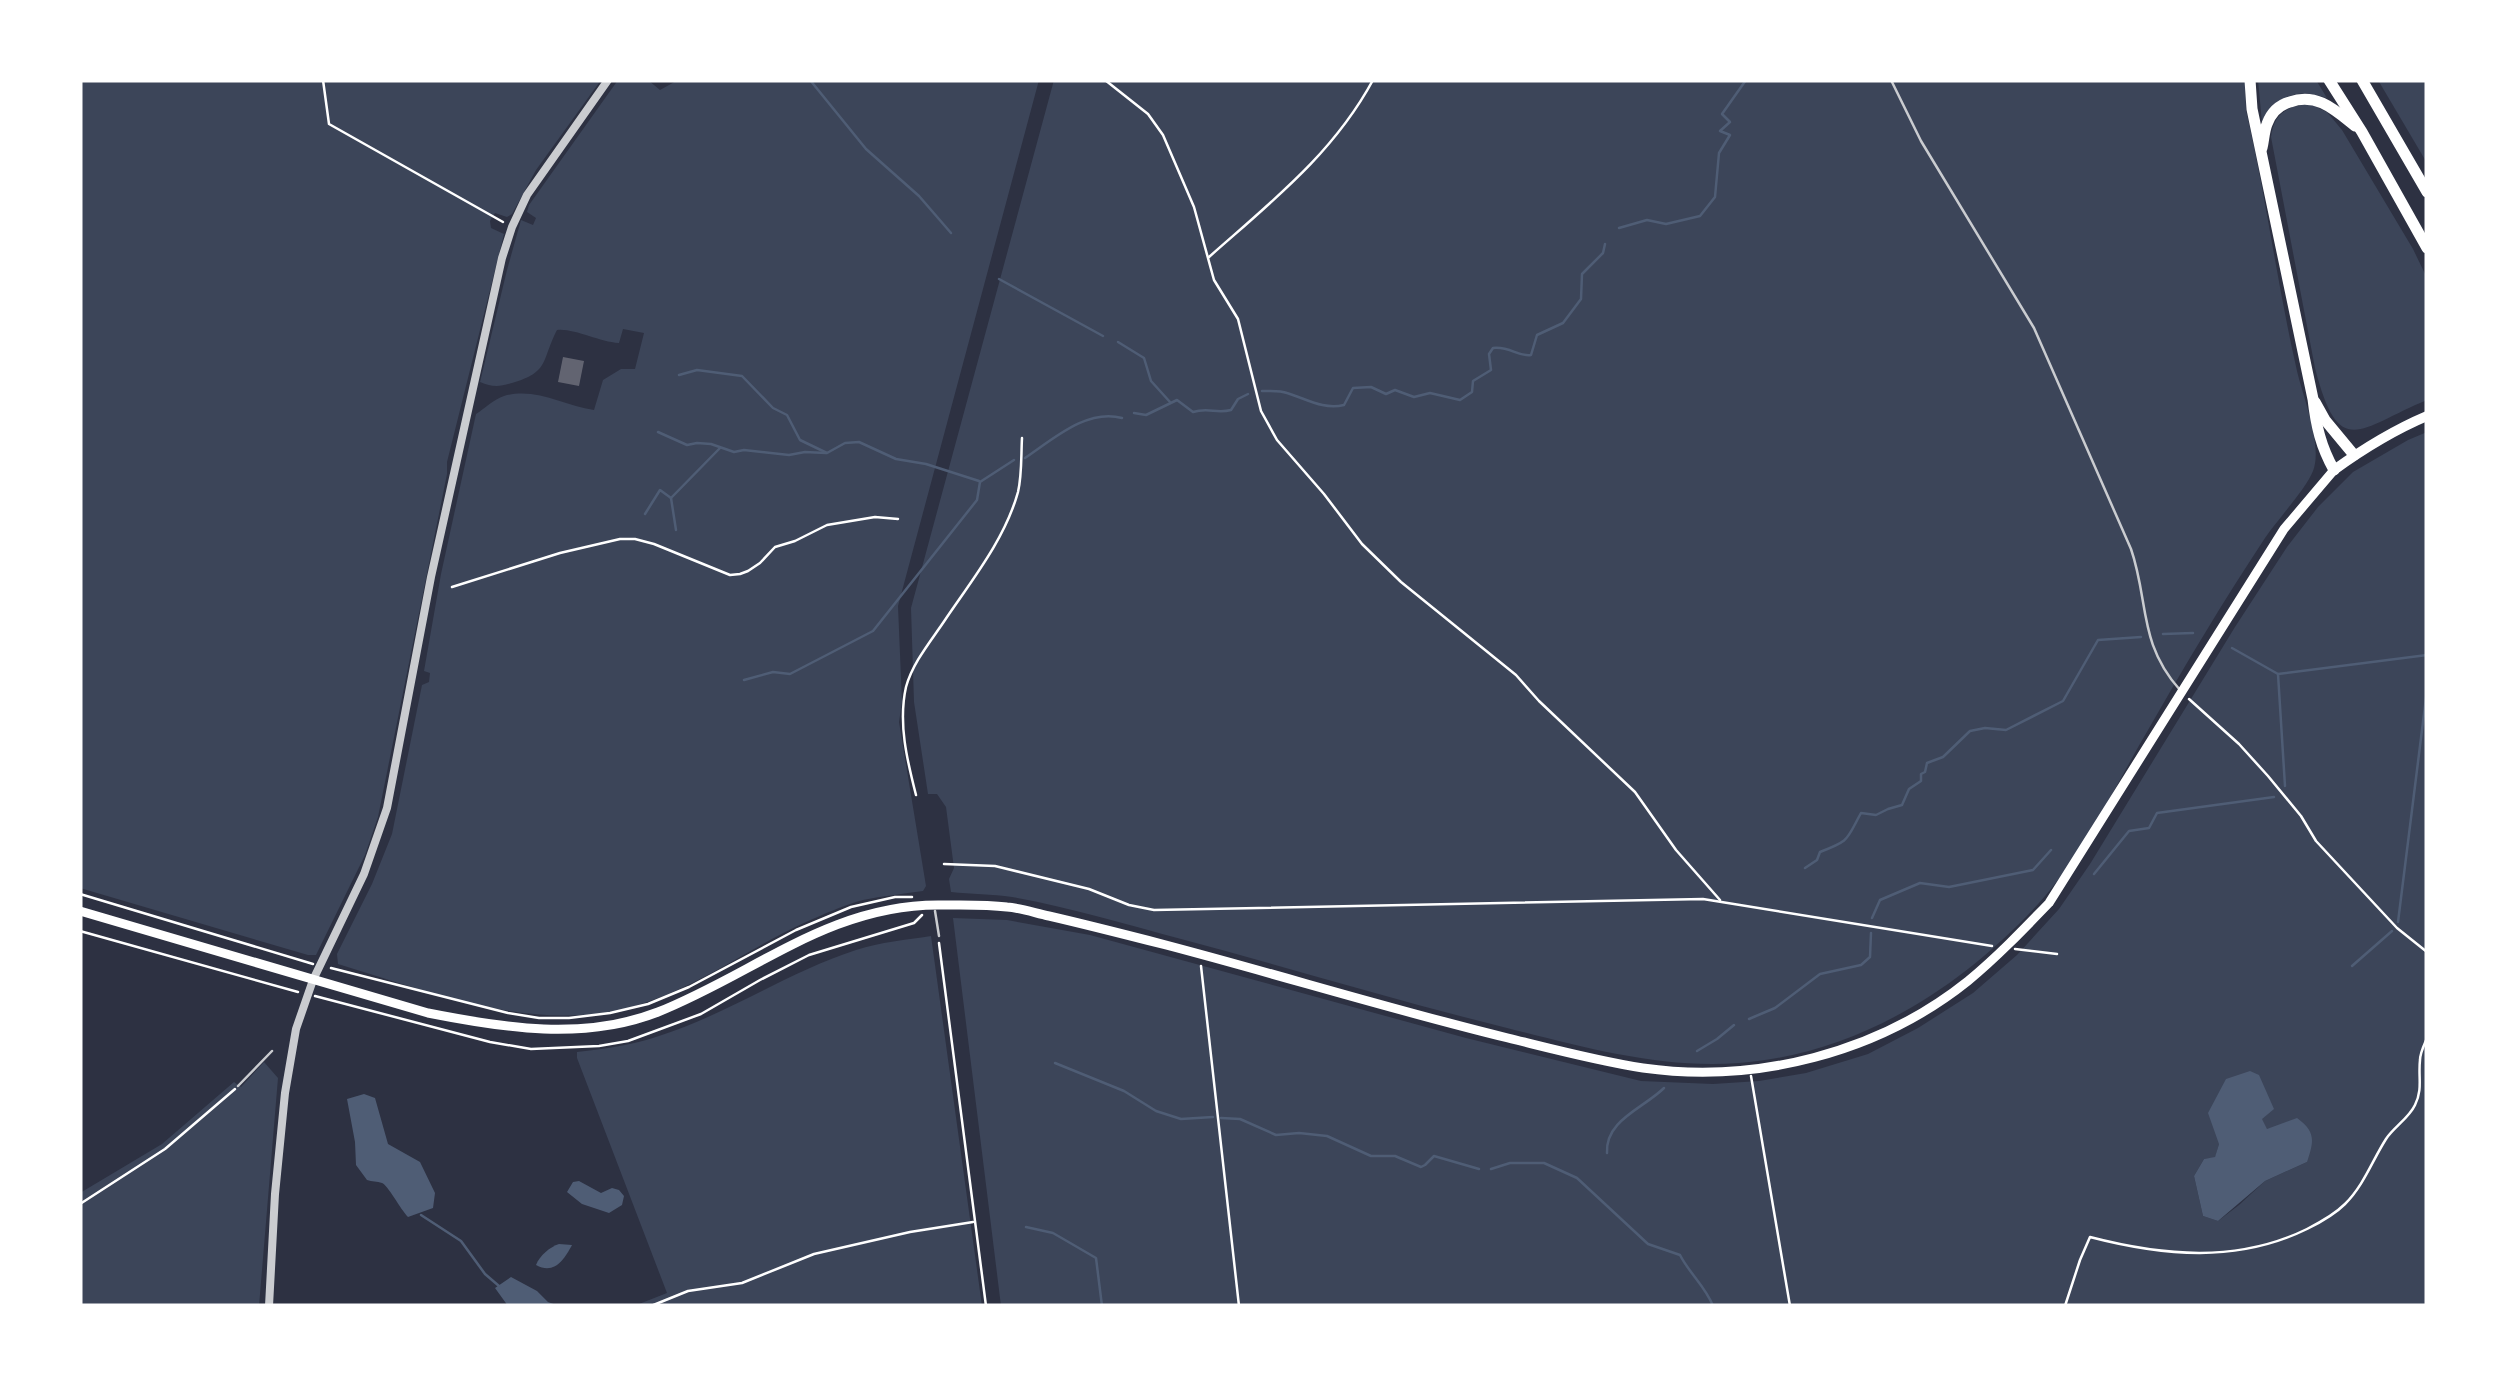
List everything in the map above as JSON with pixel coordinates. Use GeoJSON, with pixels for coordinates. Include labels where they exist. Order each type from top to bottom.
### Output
{"type":"FeatureCollection","features":[{"type":"Feature","properties":{"kind":"highway"},"geometry":{"type":"LineString","coordinates":[[2250,80],[2252,109],[2317,430],[2334,470]]}},
{"type":"Feature","properties":{"kind":"highway"},"geometry":{"type":"LineString","coordinates":[[2329,80],[2427,248]]}},
{"type":"Feature","properties":{"kind":"highway"},"geometry":{"type":"LineString","coordinates":[[2362,80],[2427,192]]}},
{"type":"Feature","properties":{"kind":"highway"},"geometry":{"type":"LineString","coordinates":[[2371,80],[2382,110]]}},
{"type":"Feature","properties":{"kind":"highway"},"geometry":{"type":"LineString","coordinates":[[2262,152],[2273,113],[2281,104],[2299,98],[2312,98],[2331,106],[2362,132]]}},
{"type":"Feature","properties":{"kind":"highway"},"geometry":{"type":"LineString","coordinates":[[2313,399],[2354,455]]}},
{"type":"Feature","properties":{"kind":"main road"},"geometry":{"type":"LineString","coordinates":[[80,911],[428,1013],[533,1029],[572,1030],[613,1025],[655,1013],[804,937],[862,914],[934,905],[1008,907],[1200,954],[1472,1029],[1644,1068],[1710,1073],[1750,1070],[1822,1055],[1878,1036],[1964,984],[2049,903],[2284,528],[2334,470],[2404,425],[2427,416]]}},
{"type":"Feature","properties":{"kind":"street"},"geometry":{"type":"LineString","coordinates":[[269,1306],[285,1093],[296,1030],[312,980],[364,874],[387,808],[431,577],[486,326],[512,228],[527,195],[608,80]]}},
{"type":"Feature","properties":{"kind":"lane"},"geometry":{"type":"LineString","coordinates":[[1890,80],[1921,142],[2034,328],[2131,548],[2154,648],[2181,691]]}},
{"type":"Feature","properties":{"kind":"lane"},"geometry":{"type":"LineString","coordinates":[[934,905],[938,936]]}},
{"type":"Feature","properties":{"kind":"lane"},"geometry":{"type":"LineString","coordinates":[[238,1086],[272,1052]]}},
{"type":"Feature","properties":{"kind":"path"},"geometry":{"type":"LineString","coordinates":[[323,80],[329,124],[500,220]]}},
{"type":"Feature","properties":{"kind":"path"},"geometry":{"type":"LineString","coordinates":[[1105,80],[1148,114],[1163,134],[1194,207],[1214,280],[1238,320],[1261,411],[1277,440],[1362,544],[1402,582],[1516,675],[1539,702],[1635,792],[1676,850],[1721,901]]}},
{"type":"Feature","properties":{"kind":"path"},"geometry":{"type":"LineString","coordinates":[[1208,258],[1322,154],[1361,103],[1373,80]]}},
{"type":"Feature","properties":{"kind":"path"},"geometry":{"type":"LineString","coordinates":[[916,795],[902,719],[906,686],[916,663],[1009,520],[1019,487],[1022,438]]}},
{"type":"Feature","properties":{"kind":"path"},"geometry":{"type":"LineString","coordinates":[[452,587],[620,539],[654,544],[730,575],[740,574],[760,563],[775,547],[826,525],[898,519]]}},
{"type":"Feature","properties":{"kind":"path"},"geometry":{"type":"LineString","coordinates":[[2181,691],[2259,765],[2316,841],[2397,928],[2427,952]]}},
{"type":"Feature","properties":{"kind":"path"},"geometry":{"type":"LineString","coordinates":[[944,864],[994,866],[1089,889],[1154,910],[1683,899],[1721,901],[2057,954]]}},
{"type":"Feature","properties":{"kind":"path"},"geometry":{"type":"LineString","coordinates":[[80,894],[302,960]]}},
{"type":"Feature","properties":{"kind":"path"},"geometry":{"type":"LineString","coordinates":[[308,994],[531,1050],[599,1046],[628,1041],[701,1014],[810,956],[914,923],[934,905],[910,896],[852,907],[796,930],[648,1004],[569,1018],[508,1013],[320,965]]}},
{"type":"Feature","properties":{"kind":"path"},"geometry":{"type":"LineString","coordinates":[[80,931],[293,991]]}},
{"type":"Feature","properties":{"kind":"path"},"geometry":{"type":"LineString","coordinates":[[938,936],[986,1306]]}},
{"type":"Feature","properties":{"kind":"path"},"geometry":{"type":"LineString","coordinates":[[1200,954],[1238,1306]]}},
{"type":"Feature","properties":{"kind":"path"},"geometry":{"type":"LineString","coordinates":[[2065,1306],[2090,1237],[2167,1253],[2239,1251],[2282,1241],[2328,1219],[2363,1184],[2390,1133],[2413,1110],[2421,1090],[2420,1057],[2427,1038]]}},
{"type":"Feature","properties":{"kind":"path"},"geometry":{"type":"LineString","coordinates":[[1750,1070],[1790,1306]]}},
{"type":"Feature","properties":{"kind":"path"},"geometry":{"type":"LineString","coordinates":[[80,1204],[164,1148],[238,1086]]}},
{"type":"Feature","properties":{"kind":"path"},"geometry":{"type":"LineString","coordinates":[[651,1306],[688,1291],[742,1282],[814,1254],[974,1222]]}},
{"type":"Feature","properties":{"kind":"shaded area"},"geometry":{"type":"Polygon","coordinates":[[[80,80],[601,80],[536,170],[512,214],[507,217],[495,213],[490,221],[491,228],[504,234],[447,462],[378,817],[365,855],[316,955],[80,888],[80,80]]]}},
{"type":"Feature","properties":{"kind":"shaded area"},"geometry":{"type":"Polygon","coordinates":[[[618,80],[648,80],[660,90],[678,80],[1039,80],[898,606],[902,702],[899,722],[926,886],[923,891],[863,900],[827,913],[650,1001],[611,1012],[532,1014],[414,988],[338,964],[337,954],[392,834],[422,685],[429,682],[430,673],[424,671],[441,574],[476,414],[500,397],[516,394],[539,395],[594,410],[603,380],[621,369],[635,369],[644,333],[623,329],[619,343],[557,330],[539,370],[503,385],[480,382],[521,220],[533,225],[536,218],[527,212],[529,205],[618,80]]]}},
{"type":"Feature","properties":{"kind":"shaded area"},"geometry":{"type":"Polygon","coordinates":[[[1054,80],[2245,80],[2246,110],[2283,306],[2314,435],[2313,471],[2220,609],[2084,842],[2039,903],[1975,963],[1940,989],[1904,1012],[1825,1046],[1739,1063],[1680,1063],[1622,1055],[1466,1018],[1076,911],[1012,897],[951,892],[949,879],[954,868],[946,807],[937,794],[928,794],[914,702],[911,608],[1054,80]]]}},
{"type":"Feature","properties":{"kind":"shaded area"},"geometry":{"type":"Polygon","coordinates":[[[2258,80],[2316,80],[2327,98],[2305,93],[2289,96],[2262,123],[2258,80]]]}},
{"type":"Feature","properties":{"kind":"shaded area"},"geometry":{"type":"Polygon","coordinates":[[[2378,80],[2427,80],[2427,163],[2378,80]]]}},
{"type":"Feature","properties":{"kind":"shaded area"},"geometry":{"type":"Polygon","coordinates":[[[2310,104],[2327,112],[2342,130],[2427,278],[2427,400],[2354,430],[2343,427],[2333,417],[2315,368],[2271,137],[2283,112],[2310,104]]]}},
{"type":"Feature","properties":{"kind":"shaded area"},"geometry":{"type":"Polygon","coordinates":[[[2427,432],[2427,1306],[1001,1306],[953,918],[1007,920],[1090,935],[1466,1038],[1641,1081],[1759,1081],[1806,1073],[1868,1054],[1973,993],[2017,955],[2059,909],[2287,547],[2318,507],[2353,472],[2427,432]],[[2262,1120],[2219,1144],[2215,1158],[2204,1159],[2194,1176],[2203,1216],[2218,1221],[2265,1181],[2307,1162],[2267,1130],[2262,1120]]]}},
{"type":"Feature","properties":{"kind":"shaded area"},"geometry":{"type":"Polygon","coordinates":[[[931,936],[982,1306],[634,1306],[667,1293],[577,1052],[659,1036],[831,959],[875,945],[931,936]]]}},
{"type":"Feature","properties":{"kind":"shaded area"},"geometry":{"type":"Polygon","coordinates":[[[264,1062],[278,1078],[259,1306],[80,1306],[80,1193],[162,1144],[234,1082],[241,1087],[264,1062]]]}},
{"type":"Feature","properties":{"kind":"shaded area"},"geometry":{"type":"Polygon","coordinates":[[[2250,1071],[2259,1075],[2274,1109],[2262,1119],[2267,1129],[2297,1118],[2312,1137],[2311,1148],[2307,1162],[2265,1181],[2218,1221],[2203,1216],[2194,1176],[2204,1159],[2215,1157],[2219,1144],[2208,1113],[2226,1079],[2250,1071]]]}},
{"type":"Feature","properties":{"kind":"shaded area"},"geometry":{"type":"Polygon","coordinates":[[[364,1094],[375,1098],[388,1144],[420,1162],[435,1193],[433,1208],[408,1217],[384,1184],[367,1180],[356,1165],[347,1099],[364,1094]]]}},
{"type":"Feature","properties":{"kind":"shaded area"},"geometry":{"type":"Polygon","coordinates":[[[579,1181],[601,1193],[612,1188],[619,1190],[624,1196],[622,1205],[609,1213],[582,1204],[567,1192],[573,1182],[579,1181]]]}},
{"type":"Feature","properties":{"kind":"shaded area"},"geometry":{"type":"Polygon","coordinates":[[[559,1244],[572,1245],[558,1264],[548,1268],[536,1265],[546,1252],[559,1244]]]}},
{"type":"Feature","properties":{"kind":"shaded area"},"geometry":{"type":"Polygon","coordinates":[[[511,1277],[559,1306],[508,1306],[495,1288],[511,1277]]]}},
{"type":"Feature","properties":{"kind":"building"},"geometry":{"type":"Polygon","coordinates":[[[563,357],[584,361],[579,386],[558,382],[563,357]]]}},
{"type":"Feature","properties":{"kind":"waterway"},"geometry":{"type":"LineString","coordinates":[[810,80],[866,149],[919,196],[951,233]]}},
{"type":"Feature","properties":{"kind":"waterway"},"geometry":{"type":"LineString","coordinates":[[1619,228],[1647,220],[1666,224],[1700,216],[1715,197],[1719,153],[1730,135],[1720,131],[1730,122],[1722,114],[1746,80]]}},
{"type":"Feature","properties":{"kind":"waterway"},"geometry":{"type":"LineString","coordinates":[[1262,391],[1284,392],[1329,406],[1344,405],[1353,388],[1371,387],[1386,394],[1395,390],[1414,397],[1430,393],[1460,400],[1472,392],[1473,381],[1491,370],[1489,354],[1493,348],[1531,355],[1537,335],[1563,323],[1581,299],[1582,274],[1603,253],[1605,244]]}},
{"type":"Feature","properties":{"kind":"waterway"},"geometry":{"type":"LineString","coordinates":[[999,279],[1103,336]]}},
{"type":"Feature","properties":{"kind":"waterway"},"geometry":{"type":"LineString","coordinates":[[1118,342],[1144,358],[1151,381],[1170,402]]}},
{"type":"Feature","properties":{"kind":"waterway"},"geometry":{"type":"LineString","coordinates":[[679,375],[697,370],[742,376],[773,408],[787,415],[800,440],[827,453],[845,443],[859,442],[896,459],[979,481]]}},
{"type":"Feature","properties":{"kind":"waterway"},"geometry":{"type":"LineString","coordinates":[[1134,413],[1146,415],[1177,400],[1193,412],[1226,411],[1248,394]]}},
{"type":"Feature","properties":{"kind":"waterway"},"geometry":{"type":"LineString","coordinates":[[1025,458],[1083,422],[1109,416],[1122,418]]}},
{"type":"Feature","properties":{"kind":"waterway"},"geometry":{"type":"LineString","coordinates":[[658,432],[687,445],[711,444],[734,452],[826,453]]}},
{"type":"Feature","properties":{"kind":"waterway"},"geometry":{"type":"LineString","coordinates":[[676,530],[671,498],[720,448]]}},
{"type":"Feature","properties":{"kind":"waterway"},"geometry":{"type":"LineString","coordinates":[[744,680],[773,672],[790,674],[873,631],[977,500],[980,482],[1014,460]]}},
{"type":"Feature","properties":{"kind":"waterway"},"geometry":{"type":"LineString","coordinates":[[645,514],[660,490],[671,498]]}},
{"type":"Feature","properties":{"kind":"waterway"},"geometry":{"type":"LineString","coordinates":[[2163,634],[2193,633]]}},
{"type":"Feature","properties":{"kind":"waterway"},"geometry":{"type":"LineString","coordinates":[[1805,868],[1817,860],[1820,852],[1846,838],[1861,813],[1876,815],[1902,805],[1909,789],[1921,781],[1927,763],[1943,757],[1970,731],[2006,730],[2063,701],[2098,640],[2141,637]]}},
{"type":"Feature","properties":{"kind":"waterway"},"geometry":{"type":"LineString","coordinates":[[2232,648],[2278,674]]}},
{"type":"Feature","properties":{"kind":"waterway"},"geometry":{"type":"LineString","coordinates":[[2285,786],[2278,674],[2427,655]]}},
{"type":"Feature","properties":{"kind":"waterway"},"geometry":{"type":"LineString","coordinates":[[2398,922],[2427,690]]}},
{"type":"Feature","properties":{"kind":"waterway"},"geometry":{"type":"LineString","coordinates":[[2094,874],[2129,831],[2149,828],[2157,813],[2274,797]]}},
{"type":"Feature","properties":{"kind":"waterway"},"geometry":{"type":"LineString","coordinates":[[1872,918],[1880,900],[1920,883],[1949,887],[2033,870],[2051,850]]}},
{"type":"Feature","properties":{"kind":"waterway"},"geometry":{"type":"LineString","coordinates":[[2352,966],[2392,931]]}},
{"type":"Feature","properties":{"kind":"waterway"},"geometry":{"type":"LineString","coordinates":[[1749,1019],[1775,1008],[1820,974],[1861,965],[1870,957],[1871,933]]}},
{"type":"Feature","properties":{"kind":"waterway"},"geometry":{"type":"LineString","coordinates":[[1697,1051],[1734,1025]]}},
{"type":"Feature","properties":{"kind":"waterway"},"geometry":{"type":"LineString","coordinates":[[1055,1063],[1124,1091],[1156,1111],[1181,1119],[1213,1117]]}},
{"type":"Feature","properties":{"kind":"waterway"},"geometry":{"type":"LineString","coordinates":[[1607,1153],[1608,1142],[1619,1123],[1664,1088]]}},
{"type":"Feature","properties":{"kind":"waterway"},"geometry":{"type":"LineString","coordinates":[[1221,1118],[1240,1119],[1276,1135],[1327,1136],[1371,1156],[1395,1156],[1421,1167],[1434,1156],[1479,1169]]}},
{"type":"Feature","properties":{"kind":"waterway"},"geometry":{"type":"LineString","coordinates":[[1491,1169],[1510,1163],[1544,1163],[1577,1178],[1648,1244],[1680,1255],[1713,1306]]}},
{"type":"Feature","properties":{"kind":"waterway"},"geometry":{"type":"LineString","coordinates":[[421,1215],[461,1241],[499,1286]]}},
{"type":"Feature","properties":{"kind":"waterway"},"geometry":{"type":"LineString","coordinates":[[1026,1227],[1053,1233],[1096,1258],[1102,1306]]}}]}
